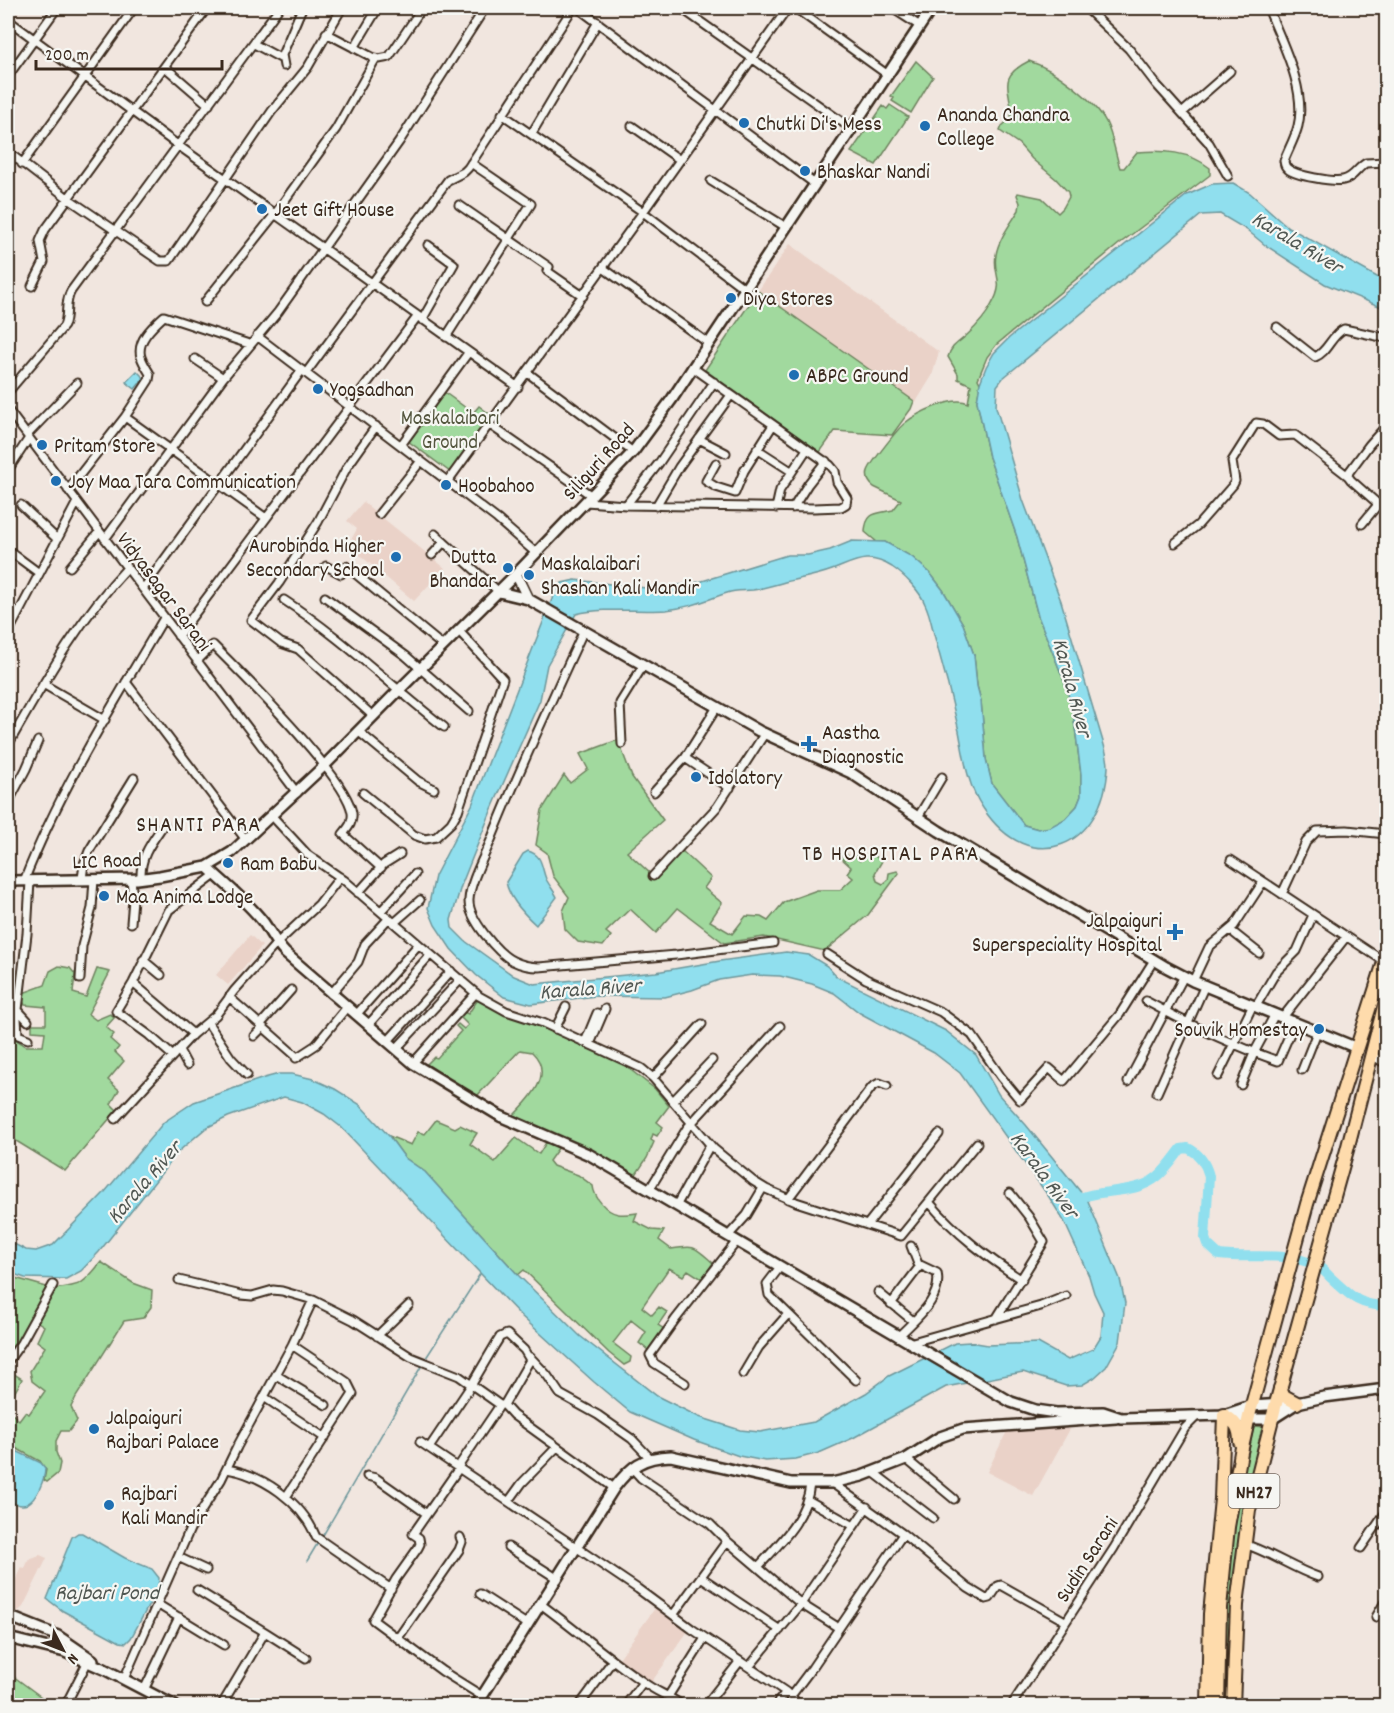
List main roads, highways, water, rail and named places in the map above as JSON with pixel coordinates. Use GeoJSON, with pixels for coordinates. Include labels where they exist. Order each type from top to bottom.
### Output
{"type":"FeatureCollection","features":[{"type":"Feature","properties":{"kind":"highway","name":"NH27"},"geometry":{"type":"LineString","coordinates":[[1218,1706],[1221,1592],[1231,1503],[1240,1452],[1302,1224],[1386,959]]}},
{"type":"Feature","properties":{"kind":"highway","name":"NH27"},"geometry":{"type":"LineString","coordinates":[[1233,1706],[1234,1641],[1244,1544],[1258,1471],[1386,999]]}},
{"type":"Feature","properties":{"kind":"highway"},"geometry":{"type":"LineString","coordinates":[[1357,1048],[1372,1054]]}},
{"type":"Feature","properties":{"kind":"highway"},"geometry":{"type":"LineString","coordinates":[[1280,1388],[1284,1396],[1297,1403]]}},
{"type":"Feature","properties":{"kind":"highway"},"geometry":{"type":"LineString","coordinates":[[1208,1706],[1210,1614],[1221,1499],[1224,1415],[1238,1427],[1240,1452]]}},
{"type":"Feature","properties":{"kind":"main road","name":"Siliguri Road"},"geometry":{"type":"LineString","coordinates":[[207,867],[222,859],[246,840],[297,793],[420,668],[499,592],[633,452],[745,289],[932,8]]}},
{"type":"Feature","properties":{"kind":"main road"},"geometry":{"type":"LineString","coordinates":[[516,574],[532,601]]}},
{"type":"Feature","properties":{"kind":"main road"},"geometry":{"type":"LineString","coordinates":[[499,592],[532,601],[765,733],[851,773],[918,817],[1154,960],[1193,981],[1357,1048]]}},
{"type":"Feature","properties":{"kind":"main road"},"geometry":{"type":"LineString","coordinates":[[207,867],[258,917],[276,944],[387,1042],[413,1063],[500,1116],[584,1152],[1011,1402],[1028,1409],[1056,1413],[1103,1412],[1121,1418]]}},
{"type":"Feature","properties":{"kind":"main road","name":"LIC Road"},"geometry":{"type":"LineString","coordinates":[[8,881],[130,879],[207,867]]}},
{"type":"Feature","properties":{"kind":"main road"},"geometry":{"type":"LineString","coordinates":[[1224,1415],[1251,1406],[1297,1403],[1386,1389]]}},
{"type":"Feature","properties":{"kind":"main road"},"geometry":{"type":"LineString","coordinates":[[476,1706],[558,1580],[614,1488],[632,1468],[650,1458],[680,1457],[791,1483],[810,1484],[832,1482],[873,1472],[906,1459],[940,1437],[963,1429],[1121,1418],[1224,1415],[1248,1419],[1272,1419],[1297,1403]]}},
{"type":"Feature","properties":{"kind":"main road"},"geometry":{"type":"LineString","coordinates":[[8,1616],[58,1636],[105,1669]]}},
{"type":"Feature","properties":{"kind":"main road"},"geometry":{"type":"LineString","coordinates":[[8,1638],[65,1652],[88,1661],[175,1706]]}},
{"type":"Feature","properties":{"kind":"water","name":"Karala River"},"geometry":{"type":"Polygon","coordinates":[[[1233,183],[1250,193],[1288,227],[1386,280],[1386,309],[1325,284],[1220,214],[1201,215],[1003,378],[997,386],[996,407],[1023,500],[1061,601],[1107,756],[1108,767],[1103,795],[1093,817],[1079,834],[1062,844],[1042,848],[1022,843],[1002,830],[983,808],[970,780],[948,684],[930,616],[923,599],[902,574],[884,562],[869,559],[758,589],[730,592],[675,609],[598,611],[576,614],[547,665],[540,700],[491,811],[461,886],[451,920],[452,928],[465,941],[514,976],[534,984],[656,972],[786,952],[809,955],[827,966],[837,977],[946,1031],[976,1055],[999,1095],[1088,1201],[1120,1279],[1125,1303],[1120,1342],[1106,1367],[1094,1378],[1082,1385],[1066,1386],[1023,1372],[946,1387],[853,1438],[819,1453],[796,1459],[765,1461],[739,1456],[694,1440],[630,1412],[520,1315],[341,1127],[302,1102],[284,1097],[228,1117],[206,1128],[179,1151],[99,1252],[81,1271],[66,1279],[25,1278],[8,1272],[8,1241],[26,1250],[36,1251],[53,1245],[104,1193],[164,1122],[194,1102],[264,1078],[279,1074],[292,1074],[313,1079],[359,1104],[389,1136],[405,1158],[425,1172],[518,1275],[580,1336],[657,1396],[699,1417],[740,1430],[760,1432],[814,1422],[866,1393],[889,1376],[955,1343],[970,1342],[988,1345],[1038,1343],[1068,1360],[1093,1349],[1101,1336],[1103,1312],[1064,1221],[960,1073],[934,1053],[860,1013],[834,993],[812,984],[780,976],[752,975],[719,980],[665,997],[596,996],[531,1004],[504,997],[476,975],[451,949],[435,925],[428,908],[435,876],[472,805],[552,599],[562,583],[575,580],[655,589],[699,582],[787,555],[808,555],[830,550],[852,541],[885,542],[912,557],[930,573],[963,624],[974,655],[986,759],[992,784],[1024,825],[1038,829],[1050,827],[1065,819],[1077,806],[1081,796],[1081,774],[1073,712],[1065,683],[1038,616],[1017,537],[989,457],[977,401],[980,383],[994,353],[1009,338],[1187,195],[1212,184],[1233,183]]]}},
{"type":"Feature","properties":{"kind":"water"},"geometry":{"type":"Polygon","coordinates":[[[137,371],[144,378],[135,389],[126,382],[137,371]]]}},
{"type":"Feature","properties":{"kind":"water"},"geometry":{"type":"Polygon","coordinates":[[[528,851],[539,858],[546,879],[557,897],[536,925],[514,900],[506,882],[523,854],[528,851]]]}},
{"type":"Feature","properties":{"kind":"water"},"geometry":{"type":"Polygon","coordinates":[[[8,1447],[41,1463],[45,1468],[37,1493],[25,1505],[8,1500],[8,1447]]]}},
{"type":"Feature","properties":{"kind":"water","name":"Rajbari Pond"},"geometry":{"type":"Polygon","coordinates":[[[82,1533],[125,1558],[152,1569],[159,1578],[158,1588],[131,1638],[126,1643],[120,1642],[63,1611],[47,1599],[72,1537],[82,1533]]]}},
{"type":"Feature","properties":{"kind":"waterway","name":"Karala River"},"geometry":{"type":"LineString","coordinates":[[1072,1201],[1089,1195],[1128,1189],[1150,1182],[1161,1174],[1181,1149],[1188,1148],[1199,1156],[1208,1172],[1205,1238],[1207,1244],[1219,1255],[1280,1257],[1304,1261],[1316,1265],[1355,1298],[1368,1304],[1386,1306]]}},
{"type":"Feature","properties":{"kind":"waterway"},"geometry":{"type":"LineString","coordinates":[[424,1361],[480,1274]]}},
{"type":"Feature","properties":{"kind":"waterway"},"geometry":{"type":"LineString","coordinates":[[322,1537],[422,1365]]}},
{"type":"Feature","properties":{"kind":"waterway"},"geometry":{"type":"LineString","coordinates":[[307,1561],[319,1541]]}},
{"type":"Feature","properties":{"kind":"place","name":"Chutki Di's Mess"},"geometry":{"type":"Point","coordinates":[744,123]}},
{"type":"Feature","properties":{"kind":"place","name":"Ananda Chandra College"},"geometry":{"type":"Point","coordinates":[925,126]}},
{"type":"Feature","properties":{"kind":"place","name":"Bhaskar Nandi"},"geometry":{"type":"Point","coordinates":[805,171]}},
{"type":"Feature","properties":{"kind":"place","name":"Jeet Gift House"},"geometry":{"type":"Point","coordinates":[262,209]}},
{"type":"Feature","properties":{"kind":"place","name":"Diya Stores"},"geometry":{"type":"Point","coordinates":[731,298]}},
{"type":"Feature","properties":{"kind":"place","name":"ABPC Ground"},"geometry":{"type":"Point","coordinates":[794,375]}},
{"type":"Feature","properties":{"kind":"place","name":"Yogsadhan"},"geometry":{"type":"Point","coordinates":[318,389]}},
{"type":"Feature","properties":{"kind":"place","name":"Pritam Store"},"geometry":{"type":"Point","coordinates":[42,445]}},
{"type":"Feature","properties":{"kind":"place","name":"Joy Maa Tara Communication"},"geometry":{"type":"Point","coordinates":[56,481]}},
{"type":"Feature","properties":{"kind":"place","name":"Hoobahoo"},"geometry":{"type":"Point","coordinates":[446,485]}},
{"type":"Feature","properties":{"kind":"place","name":"Aurobinda Higher Secondary School"},"geometry":{"type":"Point","coordinates":[396,557]}},
{"type":"Feature","properties":{"kind":"place","name":"Dutta Bhandar"},"geometry":{"type":"Point","coordinates":[508,568]}},
{"type":"Feature","properties":{"kind":"place","name":"Maskalaibari Shashan Kali Mandir"},"geometry":{"type":"Point","coordinates":[529,575]}},
{"type":"Feature","properties":{"kind":"place","name":"Aastha Diagnostic"},"geometry":{"type":"Point","coordinates":[809,744]}},
{"type":"Feature","properties":{"kind":"place","name":"Idolatory"},"geometry":{"type":"Point","coordinates":[696,777]}},
{"type":"Feature","properties":{"kind":"place","name":"Ram Babu"},"geometry":{"type":"Point","coordinates":[228,863]}},
{"type":"Feature","properties":{"kind":"place","name":"Maa Anima Lodge"},"geometry":{"type":"Point","coordinates":[104,896]}},
{"type":"Feature","properties":{"kind":"place","name":"Jalpaiguri Superspeciality Hospital"},"geometry":{"type":"Point","coordinates":[1175,932]}},
{"type":"Feature","properties":{"kind":"place","name":"Souvik Homestay"},"geometry":{"type":"Point","coordinates":[1319,1029]}},
{"type":"Feature","properties":{"kind":"place","name":"Jalpaiguri Rajbari Palace"},"geometry":{"type":"Point","coordinates":[94,1429]}},
{"type":"Feature","properties":{"kind":"place","name":"Rajbari Kali Mandir"},"geometry":{"type":"Point","coordinates":[109,1505]}},
{"type":"Feature","properties":{"kind":"district","name":"SHANTI PARA"},"geometry":{"type":"Point","coordinates":[199,823]}},
{"type":"Feature","properties":{"kind":"district","name":"TB HOSPITAL PARA"},"geometry":{"type":"Point","coordinates":[891,852]}},
{"type":"Feature","properties":{"kind":"park label","name":"Maskalaibari Ground"},"geometry":{"type":"Point","coordinates":[450,429]}}]}
